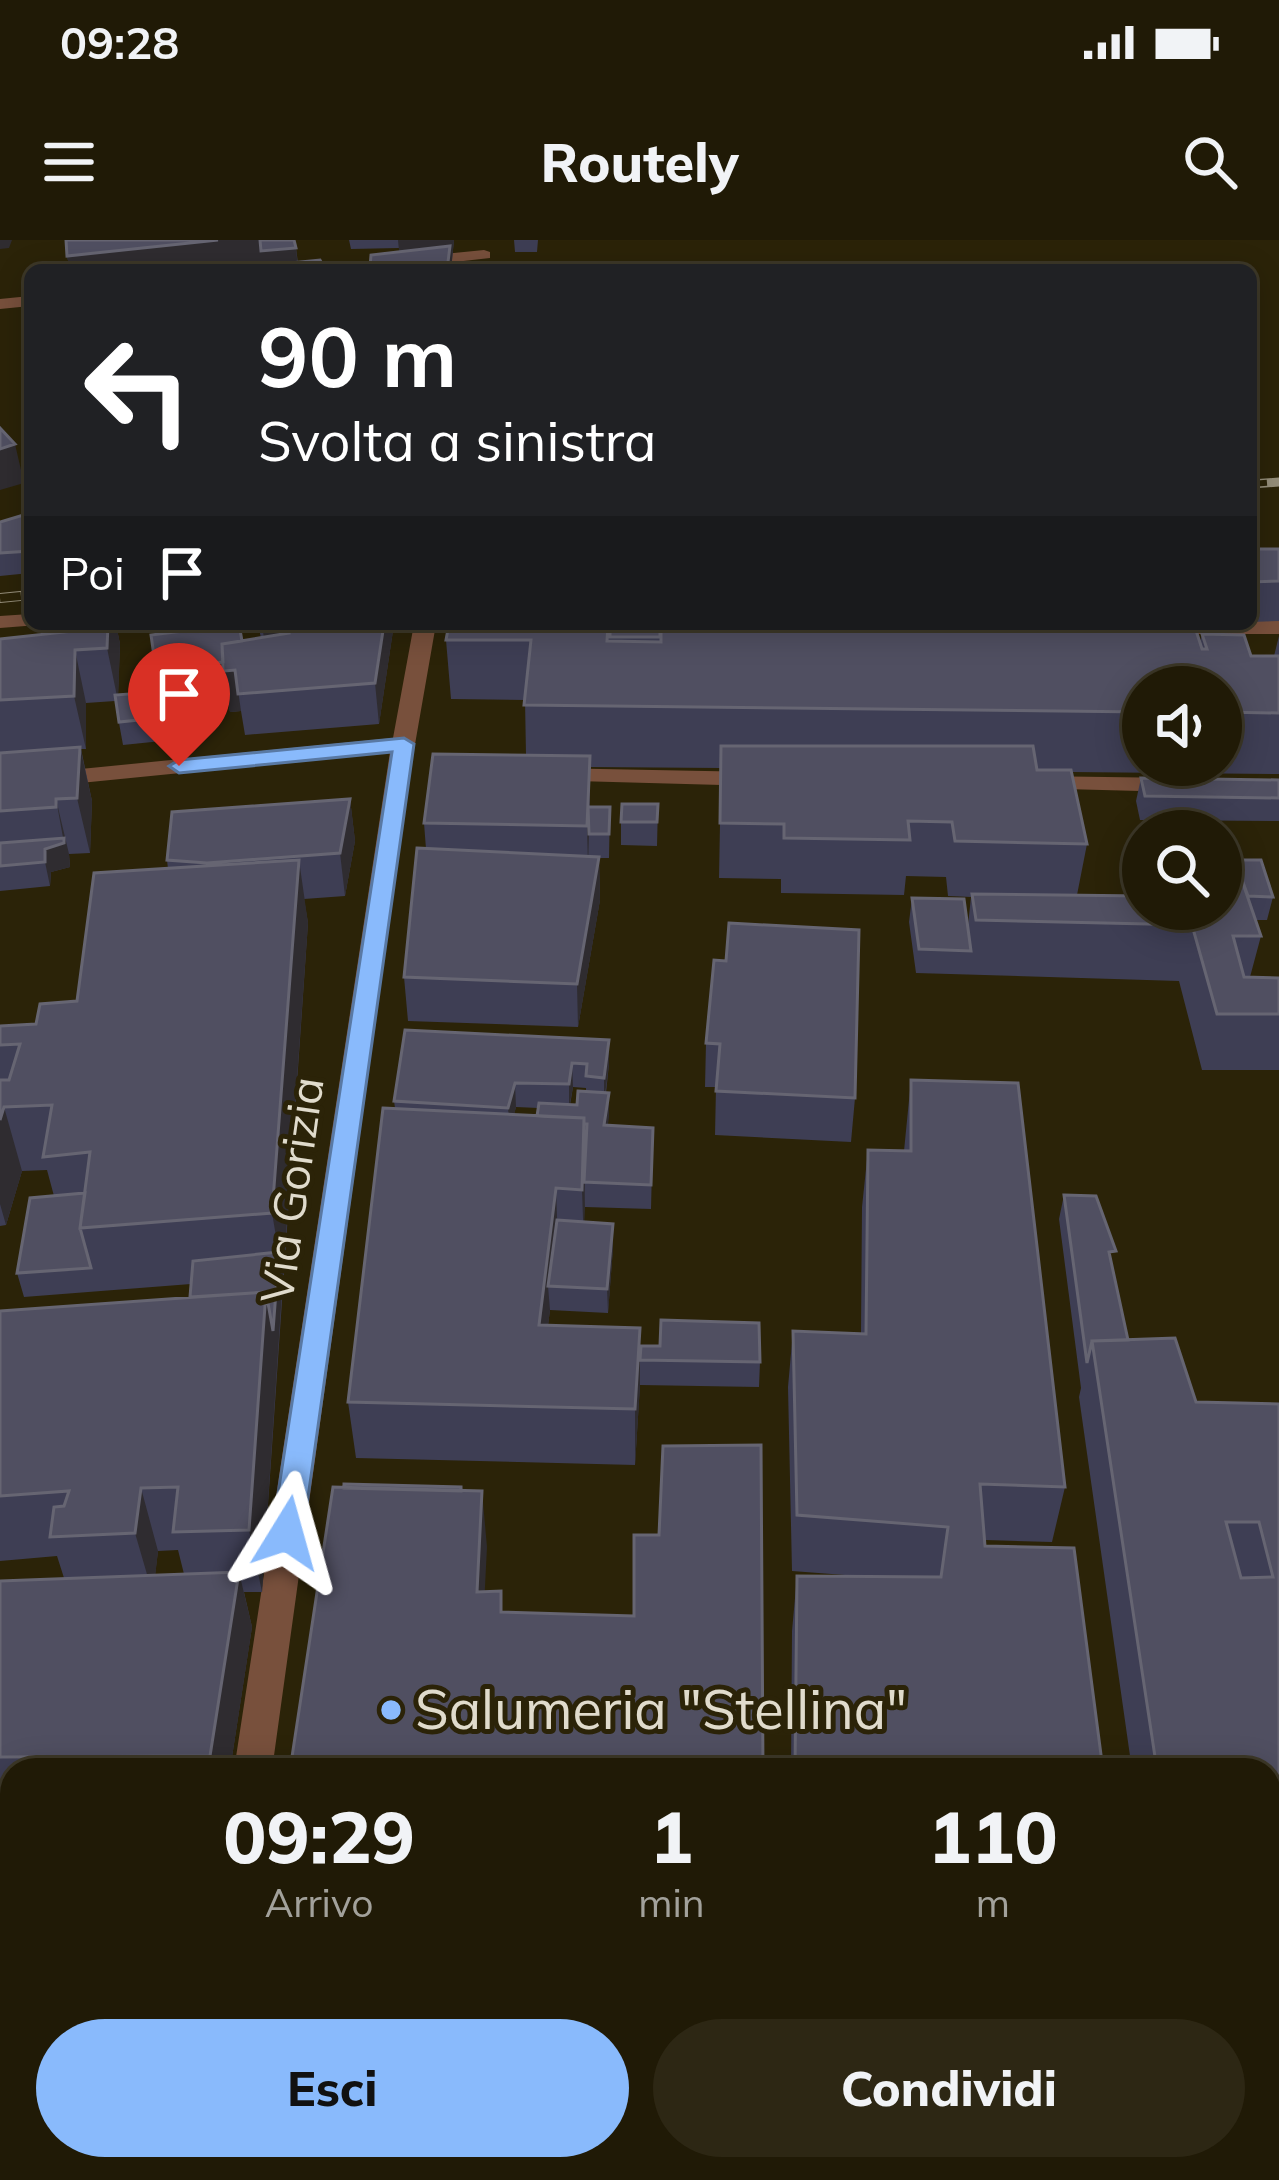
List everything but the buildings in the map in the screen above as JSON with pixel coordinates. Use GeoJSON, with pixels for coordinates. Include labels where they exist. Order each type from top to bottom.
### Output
{"type":"FeatureCollection","features":[{"type":"Feature","properties":{"kind":"street"},"geometry":{"type":"LineString","coordinates":[[393,264],[484,255]]}},
{"type":"Feature","properties":{"kind":"street","name":"Via Gorizia"},"geometry":{"type":"LineString","coordinates":[[255,1758],[432,630]]}},
{"type":"Feature","properties":{"kind":"street"},"geometry":{"type":"LineString","coordinates":[[0,784],[408,764]]}},
{"type":"Feature","properties":{"kind":"street"},"geometry":{"type":"LineString","coordinates":[[517,775],[779,779]]}},
{"type":"Feature","properties":{"kind":"street"},"geometry":{"type":"LineString","coordinates":[[1017,783],[1122,785]]}},
{"type":"Feature","properties":{"kind":"railway"},"geometry":{"type":"LineString","coordinates":[[1257,484],[1279,482]]}},
{"type":"Feature","properties":{"kind":"railway"},"geometry":{"type":"LineString","coordinates":[[0,598],[24,596]]}},
{"type":"Feature","properties":{"kind":"place","name":"Salumeria \"Stellina\""},"geometry":{"type":"Point","coordinates":[391,1710]}},
{"type":"Feature","properties":{"kind":"route"},"geometry":{"type":"LineString","coordinates":[[179,766],[404,744],[287,1533]]}}]}
